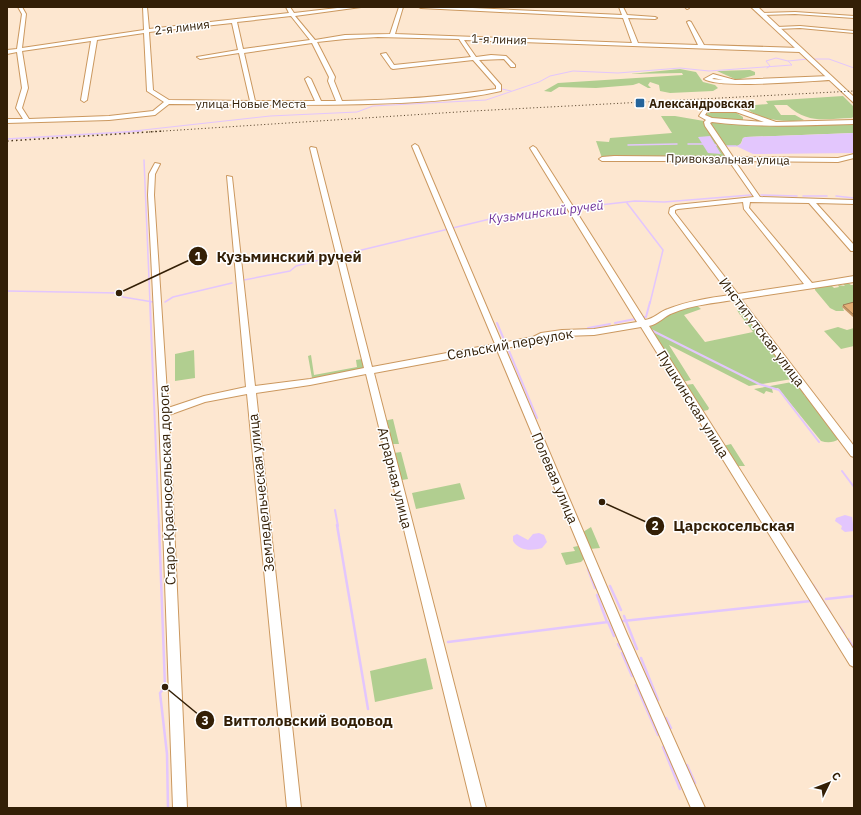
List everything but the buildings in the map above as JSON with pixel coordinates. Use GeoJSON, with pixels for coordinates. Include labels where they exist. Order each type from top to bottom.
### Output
{"type":"FeatureCollection","features":[{"type":"Feature","properties":{"kind":"main road"},"geometry":{"type":"LineString","coordinates":[[754,7],[854,101]]}},
{"type":"Feature","properties":{"kind":"street"},"geometry":{"type":"LineString","coordinates":[[20,7],[24,14],[19,51],[25,88],[19,108],[26,117]]}},
{"type":"Feature","properties":{"kind":"street"},"geometry":{"type":"LineString","coordinates":[[7,121],[26,117],[109,118],[159,110],[168,102],[150,91],[146,7]]}},
{"type":"Feature","properties":{"kind":"street"},"geometry":{"type":"LineString","coordinates":[[288,7],[314,42],[332,77],[331,81],[340,103]]}},
{"type":"Feature","properties":{"kind":"street","name":"2-я линия"},"geometry":{"type":"LineString","coordinates":[[7,52],[147,31],[359,7]]}},
{"type":"Feature","properties":{"kind":"street"},"geometry":{"type":"LineString","coordinates":[[392,35],[401,7]]}},
{"type":"Feature","properties":{"kind":"street"},"geometry":{"type":"LineString","coordinates":[[421,7],[655,18]]}},
{"type":"Feature","properties":{"kind":"street"},"geometry":{"type":"LineString","coordinates":[[621,7],[636,44]]}},
{"type":"Feature","properties":{"kind":"street"},"geometry":{"type":"LineString","coordinates":[[762,14],[795,13],[854,17]]}},
{"type":"Feature","properties":{"kind":"street"},"geometry":{"type":"LineString","coordinates":[[234,20],[253,103]]}},
{"type":"Feature","properties":{"kind":"street"},"geometry":{"type":"LineString","coordinates":[[689,22],[702,47]]}},
{"type":"Feature","properties":{"kind":"street"},"geometry":{"type":"LineString","coordinates":[[777,28],[854,32]]}},
{"type":"Feature","properties":{"kind":"street","name":"1-я линия"},"geometry":{"type":"LineString","coordinates":[[200,57],[364,35],[800,50]]}},
{"type":"Feature","properties":{"kind":"street"},"geometry":{"type":"LineString","coordinates":[[460,38],[475,59]]}},
{"type":"Feature","properties":{"kind":"street"},"geometry":{"type":"LineString","coordinates":[[84,100],[93,42],[95,39]]}},
{"type":"Feature","properties":{"kind":"street"},"geometry":{"type":"LineString","coordinates":[[384,54],[393,67],[475,59],[506,58],[513,66]]}},
{"type":"Feature","properties":{"kind":"street","name":"улица Новые Места"},"geometry":{"type":"LineString","coordinates":[[168,102],[340,103],[412,100],[499,90],[499,86],[475,59]]}},
{"type":"Feature","properties":{"kind":"street"},"geometry":{"type":"LineString","coordinates":[[735,82],[830,78]]}},
{"type":"Feature","properties":{"kind":"street"},"geometry":{"type":"LineString","coordinates":[[308,79],[318,102]]}},
{"type":"Feature","properties":{"kind":"street"},"geometry":{"type":"LineString","coordinates":[[737,110],[742,112],[747,119],[742,123]]}},
{"type":"Feature","properties":{"kind":"street"},"geometry":{"type":"LineString","coordinates":[[774,123],[737,110],[705,112],[702,116],[709,121],[742,123],[774,123],[854,122]]}},
{"type":"Feature","properties":{"kind":"street"},"geometry":{"type":"LineString","coordinates":[[709,121],[707,122],[708,126],[758,199]]}},
{"type":"Feature","properties":{"kind":"street","name":"Полевая улица"},"geometry":{"type":"LineString","coordinates":[[415,146],[623,638],[698,808]]}},
{"type":"Feature","properties":{"kind":"street","name":"Аграрная улица"},"geometry":{"type":"LineString","coordinates":[[313,148],[368,372],[480,808]]}},
{"type":"Feature","properties":{"kind":"street","name":"Пушкинская улица"},"geometry":{"type":"LineString","coordinates":[[533,148],[854,660]]}},
{"type":"Feature","properties":{"kind":"street","name":"Привокзальная улица"},"geometry":{"type":"LineString","coordinates":[[602,159],[838,160],[854,156]]}},
{"type":"Feature","properties":{"kind":"street","name":"Старо-Красносельская дорога"},"geometry":{"type":"LineString","coordinates":[[157,164],[152,174],[151,195],[164,413],[180,808]]}},
{"type":"Feature","properties":{"kind":"street","name":"Земледельческая улица"},"geometry":{"type":"LineString","coordinates":[[229,177],[294,808]]}},
{"type":"Feature","properties":{"kind":"street"},"geometry":{"type":"LineString","coordinates":[[810,286],[746,208],[747,201],[758,199],[854,202]]}},
{"type":"Feature","properties":{"kind":"street"},"geometry":{"type":"LineString","coordinates":[[810,200],[854,249]]}},
{"type":"Feature","properties":{"kind":"street","name":"Институтская улица"},"geometry":{"type":"LineString","coordinates":[[747,201],[676,207],[672,209],[672,213],[854,453]]}},
{"type":"Feature","properties":{"kind":"street","name":"Сельский переулок"},"geometry":{"type":"LineString","coordinates":[[164,413],[204,399],[250,390],[368,372],[411,362],[536,340],[541,336],[562,333],[594,332],[653,322],[678,308],[734,296],[854,279]]}},
{"type":"Feature","properties":{"kind":"green space"},"geometry":{"type":"Polygon","coordinates":[[[680,69],[696,72],[703,82],[715,85],[718,88],[713,91],[670,93],[660,91],[659,85],[650,82],[648,85],[651,88],[639,83],[633,85],[596,88],[559,87],[551,92],[544,91],[558,83],[683,75],[682,73],[630,74],[680,69]]]}},
{"type":"Feature","properties":{"kind":"green space"},"geometry":{"type":"Polygon","coordinates":[[[750,70],[755,72],[755,75],[737,80],[717,71],[750,70]]]}},
{"type":"Feature","properties":{"kind":"green space"},"geometry":{"type":"Polygon","coordinates":[[[843,96],[854,107],[854,117],[833,119],[809,118],[787,105],[774,105],[781,115],[795,115],[804,120],[781,121],[756,115],[744,106],[768,104],[766,101],[843,96]]]}},
{"type":"Feature","properties":{"kind":"green space"},"geometry":{"type":"Polygon","coordinates":[[[710,112],[735,112],[743,117],[743,120],[725,122],[706,117],[706,114],[710,112]]]}},
{"type":"Feature","properties":{"kind":"green space"},"geometry":{"type":"Polygon","coordinates":[[[661,116],[675,116],[704,121],[727,156],[602,158],[596,141],[609,142],[610,138],[672,133],[661,116]]]}},
{"type":"Feature","properties":{"kind":"green space"},"geometry":{"type":"Polygon","coordinates":[[[710,122],[793,124],[854,123],[854,133],[746,137],[743,138],[738,146],[725,146],[709,125],[710,122]]]}},
{"type":"Feature","properties":{"kind":"green space"},"geometry":{"type":"Polygon","coordinates":[[[847,282],[854,285],[854,303],[842,306],[844,311],[836,311],[830,308],[815,290],[815,288],[830,284],[834,288],[839,287],[838,285],[845,286],[843,284],[847,282]]]}},
{"type":"Feature","properties":{"kind":"green space"},"geometry":{"type":"Polygon","coordinates":[[[696,305],[701,309],[684,315],[705,342],[753,332],[741,316],[745,315],[740,315],[737,310],[742,310],[792,379],[749,386],[669,345],[691,380],[682,382],[647,327],[666,315],[696,305]]]}},
{"type":"Feature","properties":{"kind":"green space"},"geometry":{"type":"Polygon","coordinates":[[[838,327],[847,330],[854,328],[854,346],[841,349],[824,331],[838,327]]]}},
{"type":"Feature","properties":{"kind":"green space"},"geometry":{"type":"Polygon","coordinates":[[[194,350],[195,378],[175,381],[175,354],[194,350]]]}},
{"type":"Feature","properties":{"kind":"green space"},"geometry":{"type":"Polygon","coordinates":[[[311,355],[314,375],[357,367],[356,360],[362,359],[365,369],[316,380],[312,378],[308,356],[311,355]]]}},
{"type":"Feature","properties":{"kind":"green space"},"geometry":{"type":"Polygon","coordinates":[[[792,382],[798,384],[799,388],[801,388],[806,394],[804,395],[808,397],[823,417],[823,420],[826,419],[839,439],[830,442],[821,441],[778,388],[772,389],[773,393],[766,391],[764,394],[754,389],[792,382]]]}},
{"type":"Feature","properties":{"kind":"green space"},"geometry":{"type":"Polygon","coordinates":[[[693,384],[709,408],[708,410],[703,411],[685,385],[693,384]]]}},
{"type":"Feature","properties":{"kind":"green space"},"geometry":{"type":"Polygon","coordinates":[[[393,419],[399,444],[389,444],[383,421],[393,419]]]}},
{"type":"Feature","properties":{"kind":"green space"},"geometry":{"type":"Polygon","coordinates":[[[731,444],[745,466],[737,466],[723,446],[731,444]]]}},
{"type":"Feature","properties":{"kind":"green space"},"geometry":{"type":"Polygon","coordinates":[[[401,452],[408,479],[402,480],[394,453],[401,452]]]}},
{"type":"Feature","properties":{"kind":"green space"},"geometry":{"type":"Polygon","coordinates":[[[460,483],[465,499],[416,509],[412,493],[460,483]]]}},
{"type":"Feature","properties":{"kind":"green space"},"geometry":{"type":"Polygon","coordinates":[[[591,527],[600,548],[590,549],[583,532],[591,527]]]}},
{"type":"Feature","properties":{"kind":"green space"},"geometry":{"type":"Polygon","coordinates":[[[573,547],[580,547],[585,558],[581,562],[566,565],[561,553],[575,551],[573,547]]]}},
{"type":"Feature","properties":{"kind":"green space"},"geometry":{"type":"Polygon","coordinates":[[[426,658],[433,689],[375,702],[370,671],[426,658]]]}},
{"type":"Feature","properties":{"kind":"shaded area"},"geometry":{"type":"Polygon","coordinates":[[[854,133],[854,153],[753,154],[736,146],[741,144],[743,138],[746,137],[854,133]]]}},
{"type":"Feature","properties":{"kind":"shaded area"},"geometry":{"type":"Polygon","coordinates":[[[710,136],[721,154],[708,153],[698,137],[710,136]]]}},
{"type":"Feature","properties":{"kind":"shaded area"},"geometry":{"type":"Polygon","coordinates":[[[845,515],[852,517],[854,531],[845,532],[841,529],[842,526],[835,521],[836,518],[845,515]]]}},
{"type":"Feature","properties":{"kind":"shaded area"},"geometry":{"type":"Polygon","coordinates":[[[539,533],[544,535],[547,542],[542,548],[534,550],[526,549],[519,547],[513,541],[513,536],[517,534],[528,540],[533,534],[539,533]]]}},
{"type":"Feature","properties":{"kind":"waterway"},"geometry":{"type":"LineString","coordinates":[[769,67],[766,61],[776,58],[788,61]]}},
{"type":"Feature","properties":{"kind":"waterway"},"geometry":{"type":"LineString","coordinates":[[788,61],[808,59]]}},
{"type":"Feature","properties":{"kind":"waterway"},"geometry":{"type":"LineString","coordinates":[[812,59],[829,59],[854,68]]}},
{"type":"Feature","properties":{"kind":"waterway"},"geometry":{"type":"LineString","coordinates":[[769,67],[792,65],[788,61]]}},
{"type":"Feature","properties":{"kind":"waterway"},"geometry":{"type":"LineString","coordinates":[[126,132],[270,116],[357,112],[373,106],[486,100],[539,82],[550,76],[573,71],[618,73],[680,68],[709,71],[769,67]]}},
{"type":"Feature","properties":{"kind":"waterway"},"geometry":{"type":"LineString","coordinates":[[502,89],[511,91]]}},
{"type":"Feature","properties":{"kind":"waterway"},"geometry":{"type":"LineString","coordinates":[[126,132],[141,131]]}},
{"type":"Feature","properties":{"kind":"waterway"},"geometry":{"type":"LineString","coordinates":[[7,139],[126,132]]}},
{"type":"Feature","properties":{"kind":"waterway"},"geometry":{"type":"LineString","coordinates":[[628,145],[677,144]]}},
{"type":"Feature","properties":{"kind":"waterway"},"geometry":{"type":"LineString","coordinates":[[688,144],[703,144]]}},
{"type":"Feature","properties":{"kind":"waterway"},"geometry":{"type":"LineString","coordinates":[[713,145],[718,145]]}},
{"type":"Feature","properties":{"kind":"waterway"},"geometry":{"type":"LineString","coordinates":[[725,146],[736,146]]}},
{"type":"Feature","properties":{"kind":"waterway"},"geometry":{"type":"LineString","coordinates":[[144,160],[150,301]]}},
{"type":"Feature","properties":{"kind":"waterway","name":"Кузьминский ручей"},"geometry":{"type":"LineString","coordinates":[[573,208],[635,201],[664,202],[751,195]]}},
{"type":"Feature","properties":{"kind":"waterway","name":"Кузьминский ручей"},"geometry":{"type":"LineString","coordinates":[[761,195],[797,196]]}},
{"type":"Feature","properties":{"kind":"waterway","name":"Кузьминский ручей"},"geometry":{"type":"LineString","coordinates":[[803,196],[827,196]]}},
{"type":"Feature","properties":{"kind":"waterway","name":"Кузьминский ручей"},"geometry":{"type":"LineString","coordinates":[[836,196],[854,198]]}},
{"type":"Feature","properties":{"kind":"waterway"},"geometry":{"type":"LineString","coordinates":[[627,203],[663,250],[650,303]]}},
{"type":"Feature","properties":{"kind":"waterway","name":"Кузьминский ручей"},"geometry":{"type":"LineString","coordinates":[[345,254],[494,218],[569,209]]}},
{"type":"Feature","properties":{"kind":"waterway","name":"Кузьминский ручей"},"geometry":{"type":"LineString","coordinates":[[244,280],[290,271],[296,266],[335,256]]}},
{"type":"Feature","properties":{"kind":"waterway","name":"Кузьминский ручей"},"geometry":{"type":"LineString","coordinates":[[165,302],[173,297],[232,283]]}},
{"type":"Feature","properties":{"kind":"waterway","name":"Кузьминский ручей"},"geometry":{"type":"LineString","coordinates":[[7,291],[119,293],[123,297],[150,301]]}},
{"type":"Feature","properties":{"kind":"waterway"},"geometry":{"type":"LineString","coordinates":[[150,302],[159,526]]}},
{"type":"Feature","properties":{"kind":"waterway"},"geometry":{"type":"LineString","coordinates":[[642,317],[646,317],[650,302]]}},
{"type":"Feature","properties":{"kind":"waterway"},"geometry":{"type":"LineString","coordinates":[[615,323],[635,319]]}},
{"type":"Feature","properties":{"kind":"waterway"},"geometry":{"type":"LineString","coordinates":[[497,323],[505,342]]}},
{"type":"Feature","properties":{"kind":"waterway"},"geometry":{"type":"LineString","coordinates":[[588,328],[610,324]]}},
{"type":"Feature","properties":{"kind":"waterway"},"geometry":{"type":"LineString","coordinates":[[651,330],[759,384],[779,390],[819,442]]}},
{"type":"Feature","properties":{"kind":"waterway"},"geometry":{"type":"LineString","coordinates":[[509,351],[537,418]]}},
{"type":"Feature","properties":{"kind":"waterway"},"geometry":{"type":"LineString","coordinates":[[842,471],[854,487]]}},
{"type":"Feature","properties":{"kind":"waterway"},"geometry":{"type":"LineString","coordinates":[[335,510],[338,526]]}},
{"type":"Feature","properties":{"kind":"waterway"},"geometry":{"type":"LineString","coordinates":[[159,525],[165,687],[160,693],[167,754],[168,808]]}},
{"type":"Feature","properties":{"kind":"waterway"},"geometry":{"type":"LineString","coordinates":[[337,525],[368,709]]}},
{"type":"Feature","properties":{"kind":"waterway"},"geometry":{"type":"LineString","coordinates":[[794,555],[797,560]]}},
{"type":"Feature","properties":{"kind":"waterway"},"geometry":{"type":"LineString","coordinates":[[588,569],[595,588]]}},
{"type":"Feature","properties":{"kind":"waterway"},"geometry":{"type":"LineString","coordinates":[[813,585],[830,612]]}},
{"type":"Feature","properties":{"kind":"waterway"},"geometry":{"type":"LineString","coordinates":[[610,586],[621,610]]}},
{"type":"Feature","properties":{"kind":"waterway"},"geometry":{"type":"LineString","coordinates":[[597,595],[607,622]]}},
{"type":"Feature","properties":{"kind":"waterway"},"geometry":{"type":"LineString","coordinates":[[826,599],[854,596]]}},
{"type":"Feature","properties":{"kind":"waterway"},"geometry":{"type":"LineString","coordinates":[[626,621],[811,601]]}},
{"type":"Feature","properties":{"kind":"waterway"},"geometry":{"type":"LineString","coordinates":[[624,616],[626,621]]}},
{"type":"Feature","properties":{"kind":"waterway"},"geometry":{"type":"LineString","coordinates":[[626,621],[637,649]]}},
{"type":"Feature","properties":{"kind":"waterway"},"geometry":{"type":"LineString","coordinates":[[448,642],[608,622],[614,636]]}},
{"type":"Feature","properties":{"kind":"waterway"},"geometry":{"type":"LineString","coordinates":[[838,625],[844,633]]}},
{"type":"Feature","properties":{"kind":"waterway"},"geometry":{"type":"LineString","coordinates":[[848,639],[854,649]]}},
{"type":"Feature","properties":{"kind":"waterway"},"geometry":{"type":"LineString","coordinates":[[618,644],[621,649]]}},
{"type":"Feature","properties":{"kind":"waterway"},"geometry":{"type":"LineString","coordinates":[[622,653],[632,676]]}},
{"type":"Feature","properties":{"kind":"waterway"},"geometry":{"type":"LineString","coordinates":[[641,658],[658,700]]}},
{"type":"Feature","properties":{"kind":"waterway"},"geometry":{"type":"LineString","coordinates":[[636,685],[658,735]]}},
{"type":"Feature","properties":{"kind":"waterway"},"geometry":{"type":"LineString","coordinates":[[666,718],[671,728]]}},
{"type":"Feature","properties":{"kind":"waterway"},"geometry":{"type":"LineString","coordinates":[[663,747],[680,789]]}},
{"type":"Feature","properties":{"kind":"waterway"},"geometry":{"type":"LineString","coordinates":[[687,765],[695,783]]}},
{"type":"Feature","properties":{"kind":"railway"},"geometry":{"type":"LineString","coordinates":[[149,132],[473,111],[854,91]]}},
{"type":"Feature","properties":{"kind":"railway"},"geometry":{"type":"LineString","coordinates":[[7,141],[164,131]]}},
{"type":"Feature","properties":{"kind":"place","name":"Александровская"},"geometry":{"type":"Point","coordinates":[640,103]}},
{"type":"Feature","properties":{"kind":"place","name":"Кузьминский ручей"},"geometry":{"type":"Point","coordinates":[119,293]}},
{"type":"Feature","properties":{"kind":"place","name":"Царскосельская"},"geometry":{"type":"Point","coordinates":[602,502]}},
{"type":"Feature","properties":{"kind":"place","name":"Виттоловский водовод"},"geometry":{"type":"Point","coordinates":[165,687]}}]}
